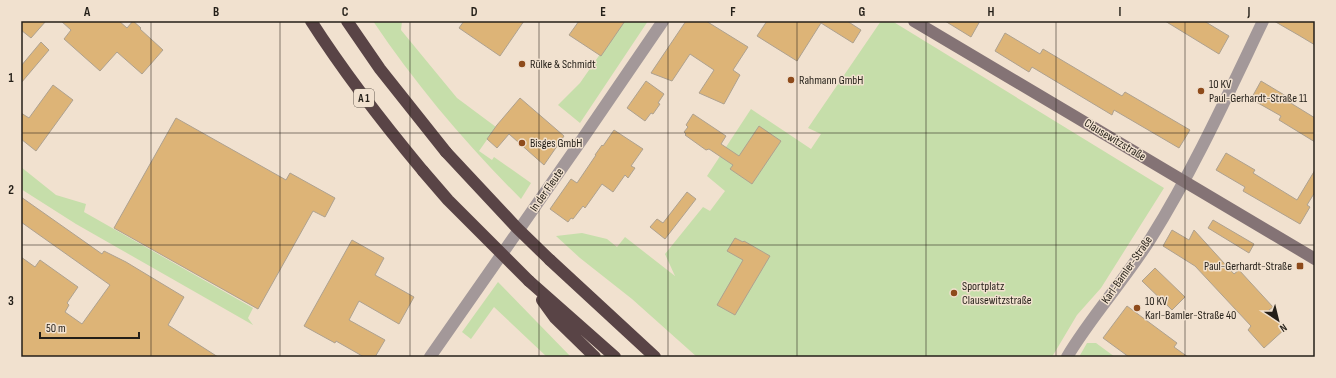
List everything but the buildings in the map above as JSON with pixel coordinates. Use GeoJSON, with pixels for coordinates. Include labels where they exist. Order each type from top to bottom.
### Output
{"type":"FeatureCollection","features":[{"type":"Feature","properties":{"kind":"highway","name":"A 1"},"geometry":{"type":"LineString","coordinates":[[311,21],[354,84],[394,136],[448,200],[529,281],[615,357]]}},
{"type":"Feature","properties":{"kind":"highway","name":"A 1"},"geometry":{"type":"LineString","coordinates":[[347,21],[384,75],[446,152],[550,260],[655,357]]}},
{"type":"Feature","properties":{"kind":"highway"},"geometry":{"type":"LineString","coordinates":[[529,281],[555,318],[595,357]]}},
{"type":"Feature","properties":{"kind":"street","name":"In der Fleute"},"geometry":{"type":"LineString","coordinates":[[430,357],[663,21]]}},
{"type":"Feature","properties":{"kind":"street","name":"Clausewitzstraße"},"geometry":{"type":"LineString","coordinates":[[914,21],[1315,259]]}},
{"type":"Feature","properties":{"kind":"street"},"geometry":{"type":"LineString","coordinates":[[1184,181],[1263,21]]}},
{"type":"Feature","properties":{"kind":"street","name":"Karl-Bamler-Straße"},"geometry":{"type":"LineString","coordinates":[[1067,357],[1081,333],[1120,283],[1150,239],[1184,181]]}},
{"type":"Feature","properties":{"kind":"green space"},"geometry":{"type":"Polygon","coordinates":[[[373,21],[402,21],[401,30],[457,98],[496,127],[479,151],[492,160],[494,157],[531,183],[521,199],[442,113],[389,45],[373,21]]]}},
{"type":"Feature","properties":{"kind":"green space"},"geometry":{"type":"Polygon","coordinates":[[[623,21],[648,21],[580,123],[558,105],[580,83],[623,21]]]}},
{"type":"Feature","properties":{"kind":"green space"},"geometry":{"type":"Polygon","coordinates":[[[881,21],[892,21],[1164,188],[1101,288],[1077,315],[1052,357],[697,357],[632,299],[580,258],[556,236],[582,233],[607,239],[617,247],[625,237],[675,276],[665,254],[703,207],[710,211],[725,191],[707,176],[751,109],[811,149],[821,134],[808,128],[881,21]]]}},
{"type":"Feature","properties":{"kind":"green space"},"geometry":{"type":"Polygon","coordinates":[[[21,167],[56,195],[86,204],[84,212],[253,308],[248,318],[253,325],[76,224],[21,189],[21,167]]]}},
{"type":"Feature","properties":{"kind":"green space"},"geometry":{"type":"Polygon","coordinates":[[[498,282],[571,357],[547,357],[494,307],[471,339],[462,332],[498,282]]]}},
{"type":"Feature","properties":{"kind":"green space"},"geometry":{"type":"Polygon","coordinates":[[[1087,343],[1096,343],[1115,357],[1079,357],[1087,343]]]}},
{"type":"Feature","properties":{"kind":"place","name":"Rülke & Schmidt"},"geometry":{"type":"Point","coordinates":[522,64]}},
{"type":"Feature","properties":{"kind":"place","name":"Rahmann GmbH"},"geometry":{"type":"Point","coordinates":[791,80]}},
{"type":"Feature","properties":{"kind":"place","name":"10 KV Paul-Gerhardt-Straße 11"},"geometry":{"type":"Point","coordinates":[1201,91]}},
{"type":"Feature","properties":{"kind":"place","name":"Bisges GmbH"},"geometry":{"type":"Point","coordinates":[522,143]}},
{"type":"Feature","properties":{"kind":"place","name":"Paul-Gerhardt-Straße"},"geometry":{"type":"Point","coordinates":[1300,266]}},
{"type":"Feature","properties":{"kind":"place","name":"Sportplatz Clausewitzstraße"},"geometry":{"type":"Point","coordinates":[954,293]}},
{"type":"Feature","properties":{"kind":"place","name":"10 KV Karl-Bamler-Straße 40"},"geometry":{"type":"Point","coordinates":[1137,308]}}]}
